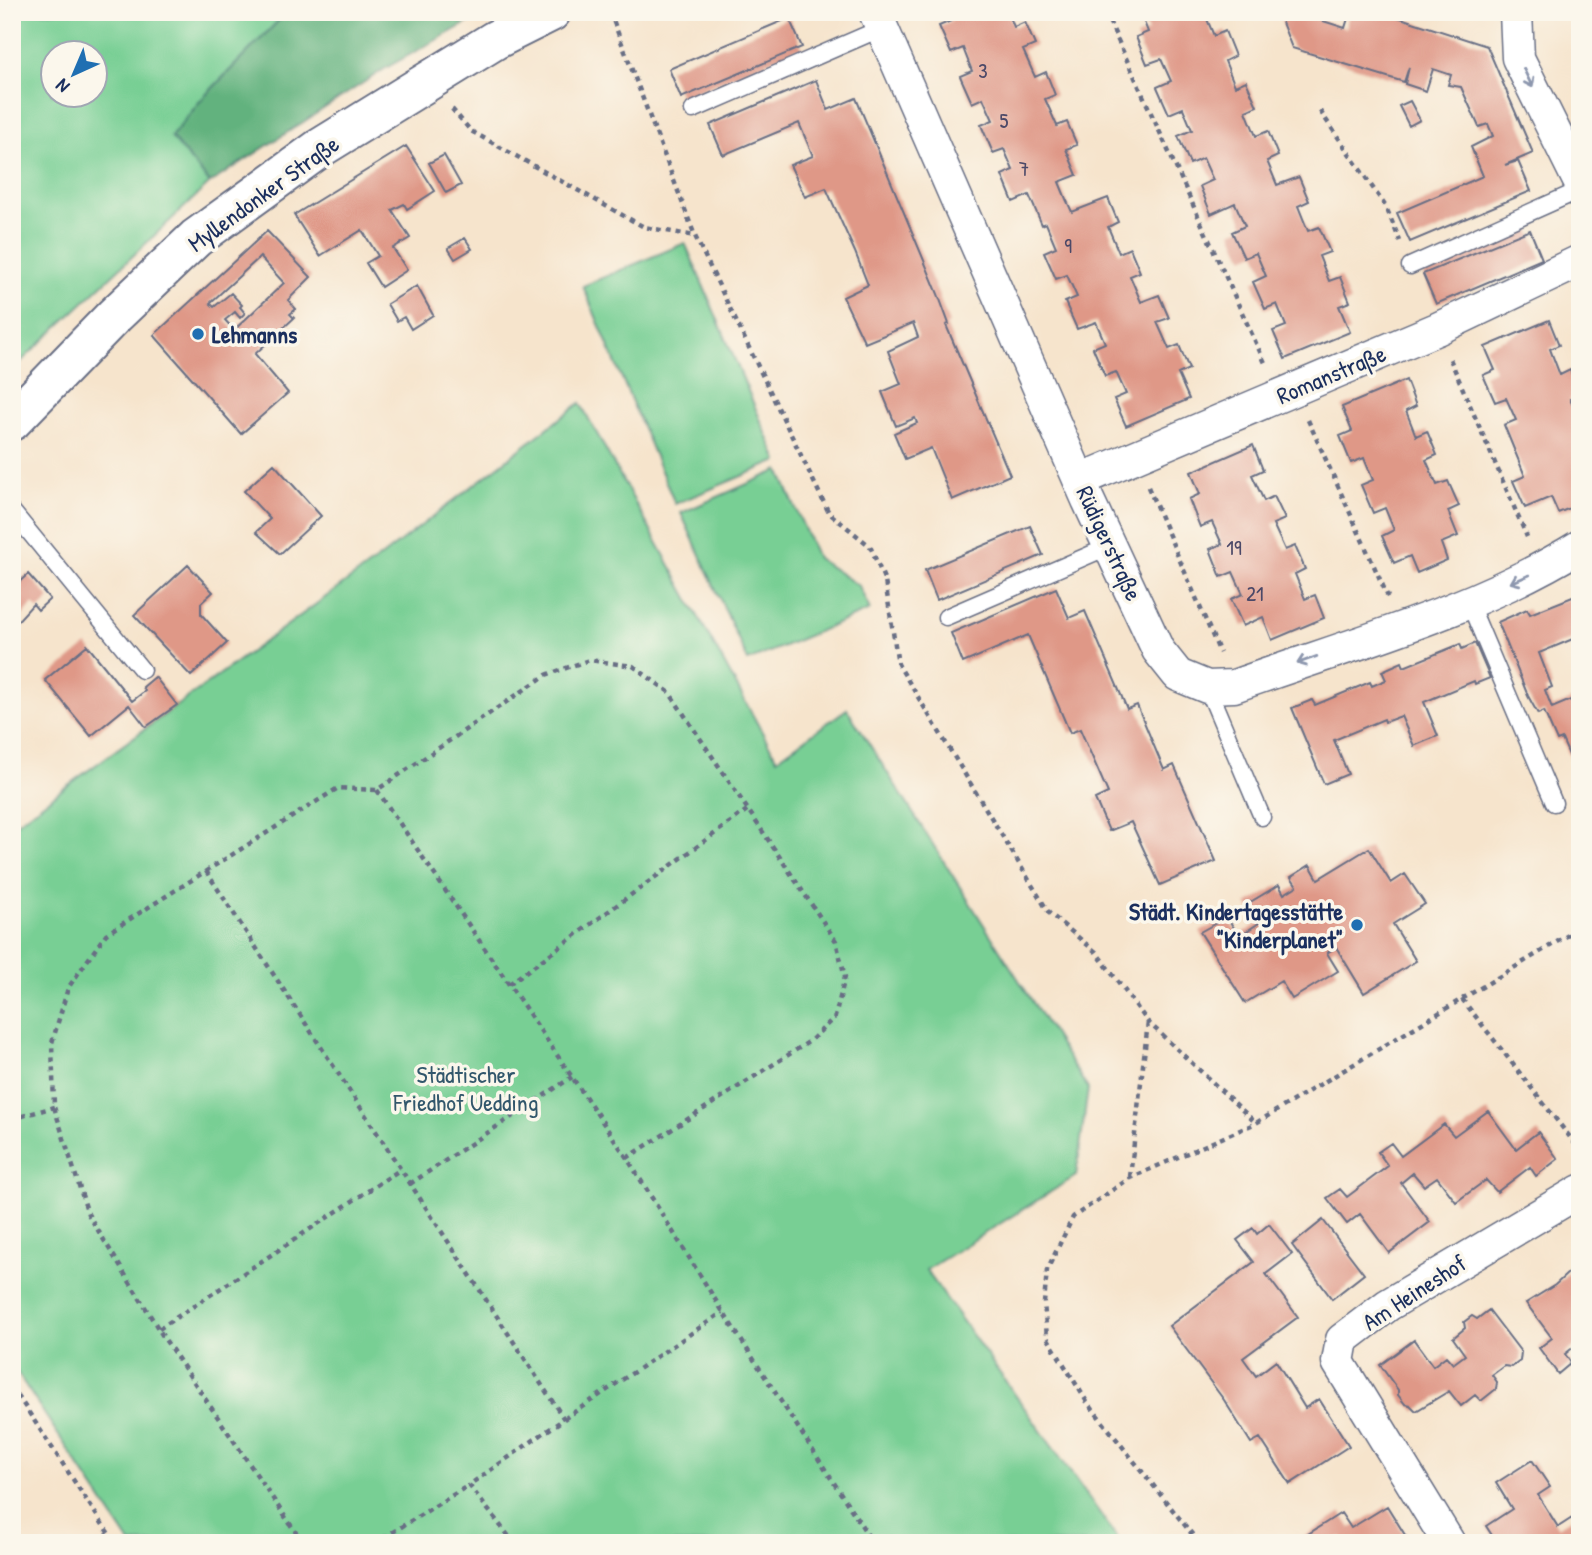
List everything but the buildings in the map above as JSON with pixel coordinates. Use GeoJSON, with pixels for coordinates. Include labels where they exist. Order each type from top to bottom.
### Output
{"type":"FeatureCollection","features":[{"type":"Feature","properties":{"kind":"street","name":"Myllendonker Straße"},"geometry":{"type":"LineString","coordinates":[[12,421],[114,316],[196,238],[320,148],[495,40],[551,12]]}},
{"type":"Feature","properties":{"kind":"street"},"geometry":{"type":"LineString","coordinates":[[1516,12],[1518,58],[1580,183]]}},
{"type":"Feature","properties":{"kind":"street","name":"Rüdigerstraße"},"geometry":{"type":"LineString","coordinates":[[878,20],[1080,480],[1158,650],[1178,675],[1220,686]]}},
{"type":"Feature","properties":{"kind":"street","name":"Romanstraße"},"geometry":{"type":"LineString","coordinates":[[1080,480],[1437,329],[1580,261]]}},
{"type":"Feature","properties":{"kind":"street"},"geometry":{"type":"LineString","coordinates":[[1220,686],[1401,626],[1541,570],[1580,547]]}},
{"type":"Feature","properties":{"kind":"street","name":"Am Heineshof"},"geometry":{"type":"LineString","coordinates":[[1449,1543],[1338,1362],[1342,1340],[1388,1305],[1580,1191]]}},
{"type":"Feature","properties":{"kind":"lane"},"geometry":{"type":"LineString","coordinates":[[693,110],[878,20]]}},
{"type":"Feature","properties":{"kind":"lane"},"geometry":{"type":"LineString","coordinates":[[1410,266],[1580,190]]}},
{"type":"Feature","properties":{"kind":"lane"},"geometry":{"type":"LineString","coordinates":[[12,511],[142,670]]}},
{"type":"Feature","properties":{"kind":"lane"},"geometry":{"type":"LineString","coordinates":[[946,617],[1110,546]]}},
{"type":"Feature","properties":{"kind":"lane"},"geometry":{"type":"LineString","coordinates":[[1468,600],[1554,803]]}},
{"type":"Feature","properties":{"kind":"lane"},"geometry":{"type":"LineString","coordinates":[[1220,686],[1262,817]]}},
{"type":"Feature","properties":{"kind":"path"},"geometry":{"type":"LineString","coordinates":[[610,12],[695,236],[829,513],[870,547],[885,581],[898,663],[1049,914],[1096,952],[1148,1023],[1256,1123]]}},
{"type":"Feature","properties":{"kind":"path"},"geometry":{"type":"LineString","coordinates":[[1105,12],[1401,626]]}},
{"type":"Feature","properties":{"kind":"path"},"geometry":{"type":"LineString","coordinates":[[428,82],[471,131],[644,227],[695,236]]}},
{"type":"Feature","properties":{"kind":"path"},"geometry":{"type":"LineString","coordinates":[[1135,457],[1220,686]]}},
{"type":"Feature","properties":{"kind":"path"},"geometry":{"type":"LineString","coordinates":[[303,1543],[159,1329],[88,1214],[54,1107],[51,1043],[68,988],[106,934],[338,788],[377,790],[546,675],[589,660],[633,666],[669,692],[836,941],[845,977],[835,1017],[810,1041],[627,1158]]}},
{"type":"Feature","properties":{"kind":"path"},"geometry":{"type":"LineString","coordinates":[[377,790],[627,1158],[873,1543]]}},
{"type":"Feature","properties":{"kind":"path"},"geometry":{"type":"LineString","coordinates":[[509,984],[747,810]]}},
{"type":"Feature","properties":{"kind":"path"},"geometry":{"type":"LineString","coordinates":[[206,871],[564,1419]]}},
{"type":"Feature","properties":{"kind":"path"},"geometry":{"type":"LineString","coordinates":[[1199,1543],[1087,1402],[1047,1337],[1044,1303],[1047,1270],[1073,1217],[1130,1178],[1256,1123],[1580,928]]}},
{"type":"Feature","properties":{"kind":"path"},"geometry":{"type":"LineString","coordinates":[[1462,999],[1580,1150]]}},
{"type":"Feature","properties":{"kind":"path"},"geometry":{"type":"LineString","coordinates":[[1130,1178],[1148,1023]]}},
{"type":"Feature","properties":{"kind":"path"},"geometry":{"type":"LineString","coordinates":[[410,1184],[572,1077]]}},
{"type":"Feature","properties":{"kind":"path"},"geometry":{"type":"LineString","coordinates":[[12,1119],[54,1107]]}},
{"type":"Feature","properties":{"kind":"path"},"geometry":{"type":"LineString","coordinates":[[159,1329],[401,1169]]}},
{"type":"Feature","properties":{"kind":"path"},"geometry":{"type":"LineString","coordinates":[[375,1543],[469,1485],[723,1312]]}},
{"type":"Feature","properties":{"kind":"path"},"geometry":{"type":"LineString","coordinates":[[12,1387],[116,1543]]}},
{"type":"Feature","properties":{"kind":"path"},"geometry":{"type":"LineString","coordinates":[[469,1485],[513,1543]]}},
{"type":"Feature","properties":{"kind":"green space"},"geometry":{"type":"Polygon","coordinates":[[[12,12],[287,12],[201,100],[171,137],[210,183],[12,370],[12,12]]]}},
{"type":"Feature","properties":{"kind":"green space"},"geometry":{"type":"Polygon","coordinates":[[[287,12],[487,12],[386,68],[210,183],[171,137],[201,100],[287,12]]]}},
{"type":"Feature","properties":{"kind":"green space"},"geometry":{"type":"Polygon","coordinates":[[[685,243],[778,461],[675,504],[583,286],[685,243]]]}},
{"type":"Feature","properties":{"kind":"green space","name":"Städtischer Friedhof Uedding"},"geometry":{"type":"Polygon","coordinates":[[[580,403],[777,759],[847,709],[1088,1089],[1076,1176],[926,1270],[1121,1543],[130,1543],[12,1365],[12,826],[382,556],[580,403]]]}},
{"type":"Feature","properties":{"kind":"green space"},"geometry":{"type":"Polygon","coordinates":[[[779,470],[817,558],[859,586],[870,610],[748,661],[681,513],[779,470]]]}},
{"type":"Feature","properties":{"kind":"place","name":"Lehmanns"},"geometry":{"type":"Point","coordinates":[198,334]}},
{"type":"Feature","properties":{"kind":"place","name":"Städt. Kindertagesstätte \"Kinderplanet\""},"geometry":{"type":"Point","coordinates":[1357,925]}}]}
